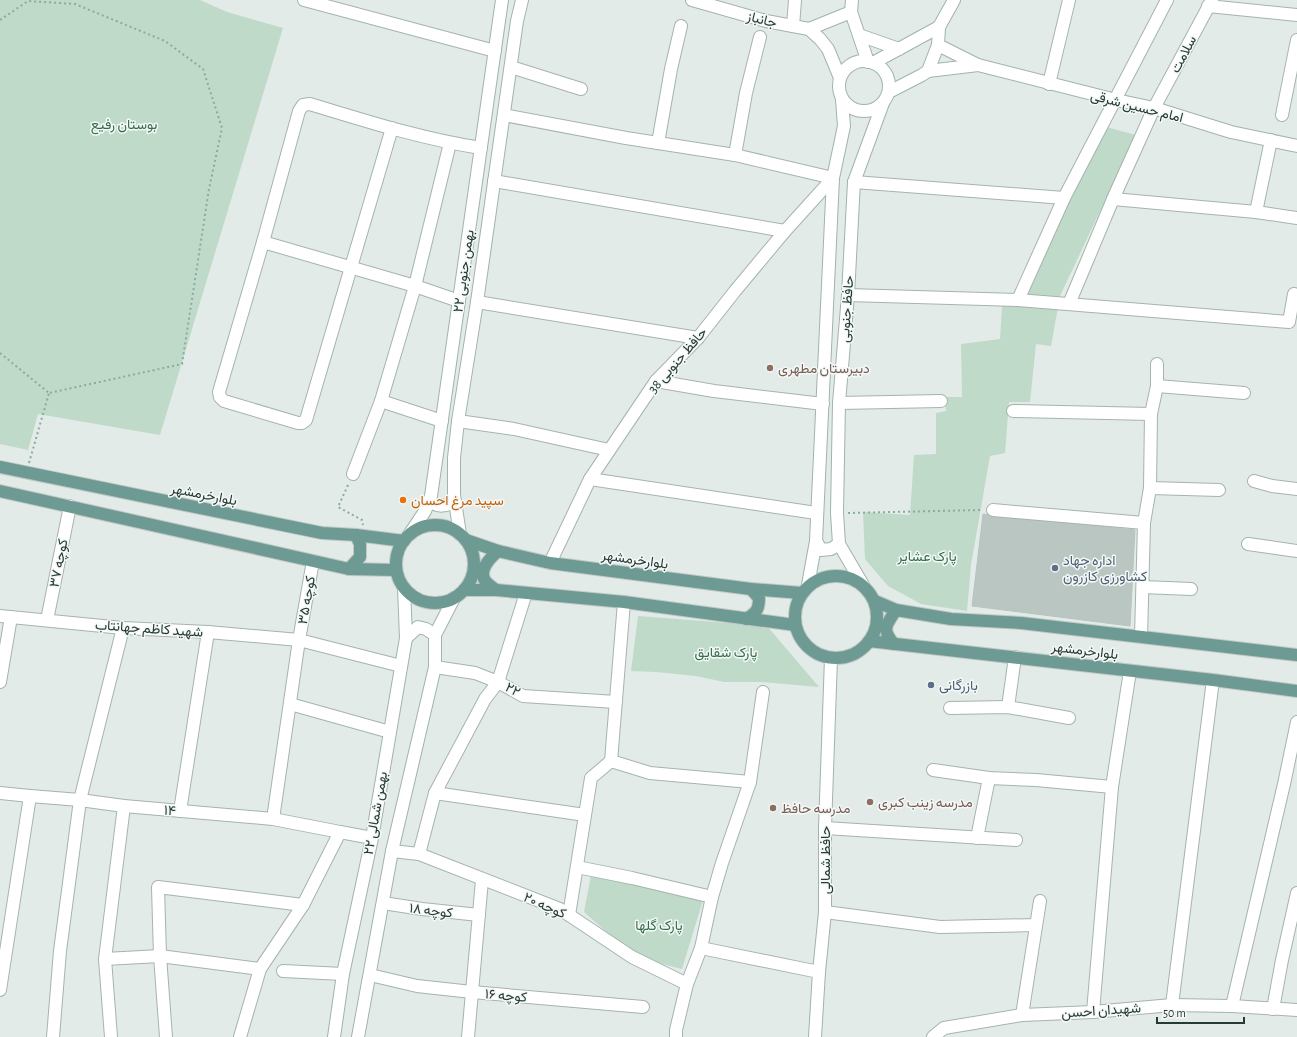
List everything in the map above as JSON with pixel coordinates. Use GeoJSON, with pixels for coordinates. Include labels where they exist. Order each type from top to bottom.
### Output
{"type":"FeatureCollection","features":[{"type":"Feature","properties":{"kind":"main road","name":"بلوارخرمشهر"},"geometry":{"type":"LineString","coordinates":[[0,467],[322,533],[406,538]]}},
{"type":"Feature","properties":{"kind":"main road"},"geometry":{"type":"LineString","coordinates":[[0,491],[349,569],[396,570]]}},
{"type":"Feature","properties":{"kind":"main road"},"geometry":{"type":"LineString","coordinates":[[436,525],[452,529],[463,537],[472,549],[474,569],[471,579],[459,595],[440,603],[430,603],[420,600],[404,588],[399,580],[396,570],[396,560],[399,550],[406,538],[421,527],[436,525]]}},
{"type":"Feature","properties":{"kind":"main road"},"geometry":{"type":"LineString","coordinates":[[349,569],[360,557],[361,536]]}},
{"type":"Feature","properties":{"kind":"main road","name":"بلوارخرمشهر"},"geometry":{"type":"LineString","coordinates":[[463,537],[498,551],[550,563],[751,589],[805,589]]}},
{"type":"Feature","properties":{"kind":"main road"},"geometry":{"type":"LineString","coordinates":[[496,590],[485,581],[483,571],[488,559],[498,551]]}},
{"type":"Feature","properties":{"kind":"main road"},"geometry":{"type":"LineString","coordinates":[[836,575],[846,576],[863,585],[870,593],[877,611],[877,622],[869,641],[861,650],[840,658],[831,658],[808,648],[802,641],[795,625],[795,608],[805,589],[816,580],[826,576],[836,575]]}},
{"type":"Feature","properties":{"kind":"main road"},"geometry":{"type":"LineString","coordinates":[[746,618],[754,614],[759,607],[759,598],[751,589]]}},
{"type":"Feature","properties":{"kind":"main road"},"geometry":{"type":"LineString","coordinates":[[464,590],[496,590],[624,602],[795,625]]}},
{"type":"Feature","properties":{"kind":"main road","name":"بلوارخرمشهر"},"geometry":{"type":"LineString","coordinates":[[874,601],[896,610],[951,619],[1020,623],[1297,655]]}},
{"type":"Feature","properties":{"kind":"main road"},"geometry":{"type":"LineString","coordinates":[[894,644],[887,636],[886,628],[888,621],[896,610]]}},
{"type":"Feature","properties":{"kind":"main road","name":"بلوارخرمشهر"},"geometry":{"type":"LineString","coordinates":[[869,641],[1297,691]]}},
{"type":"Feature","properties":{"kind":"street"},"geometry":{"type":"LineString","coordinates":[[304,0],[495,51]]}},
{"type":"Feature","properties":{"kind":"street","name":"۲۲ بهمن جنوبی"},"geometry":{"type":"LineString","coordinates":[[406,538],[425,511],[431,496],[502,0]]}},
{"type":"Feature","properties":{"kind":"street","name":"۲۲ بهمن جنوبی"},"geometry":{"type":"LineString","coordinates":[[463,537],[456,502],[454,458],[458,421],[512,67],[517,21],[522,0]]}},
{"type":"Feature","properties":{"kind":"street","name":"جانباز"},"geometry":{"type":"LineString","coordinates":[[692,0],[707,2],[766,20],[809,29]]}},
{"type":"Feature","properties":{"kind":"street"},"geometry":{"type":"LineString","coordinates":[[793,26],[795,0]]}},
{"type":"Feature","properties":{"kind":"street"},"geometry":{"type":"LineString","coordinates":[[954,0],[938,27],[899,49],[871,62],[856,62],[848,66],[842,72],[838,89],[842,100],[850,108],[862,112],[874,110],[886,98],[928,71],[978,65]]}},
{"type":"Feature","properties":{"kind":"street"},"geometry":{"type":"LineString","coordinates":[[1049,84],[1069,0]]}},
{"type":"Feature","properties":{"kind":"street"},"geometry":{"type":"LineString","coordinates":[[1018,300],[1064,198],[1167,0]]}},
{"type":"Feature","properties":{"kind":"street"},"geometry":{"type":"LineString","coordinates":[[1210,3],[1297,15]]}},
{"type":"Feature","properties":{"kind":"street","name":"سلامت"},"geometry":{"type":"LineString","coordinates":[[1069,304],[1113,198],[1154,108],[1210,3]]}},
{"type":"Feature","properties":{"kind":"street"},"geometry":{"type":"LineString","coordinates":[[840,78],[828,49],[809,29],[852,6],[859,35],[871,62],[879,66],[888,78],[889,85],[886,98]]}},
{"type":"Feature","properties":{"kind":"street"},"geometry":{"type":"LineString","coordinates":[[658,143],[680,26]]}},
{"type":"Feature","properties":{"kind":"street"},"geometry":{"type":"LineString","coordinates":[[928,71],[938,45],[938,27]]}},
{"type":"Feature","properties":{"kind":"street"},"geometry":{"type":"LineString","coordinates":[[859,35],[899,49]]}},
{"type":"Feature","properties":{"kind":"street"},"geometry":{"type":"LineString","coordinates":[[735,155],[746,93],[760,37]]}},
{"type":"Feature","properties":{"kind":"street"},"geometry":{"type":"LineString","coordinates":[[1282,115],[1297,40]]}},
{"type":"Feature","properties":{"kind":"street"},"geometry":{"type":"LineString","coordinates":[[938,45],[978,65]]}},
{"type":"Feature","properties":{"kind":"street","name":"امام حسین شرقی"},"geometry":{"type":"LineString","coordinates":[[978,65],[1049,84],[1154,108],[1231,132],[1297,146]]}},
{"type":"Feature","properties":{"kind":"street"},"geometry":{"type":"LineString","coordinates":[[512,67],[581,89]]}},
{"type":"Feature","properties":{"kind":"street","name":"حافظ جنوبی"},"geometry":{"type":"LineString","coordinates":[[863,585],[839,544],[837,513],[839,403],[848,295],[854,182],[886,98]]}},
{"type":"Feature","properties":{"kind":"street","name":"حافظ جنوبی"},"geometry":{"type":"LineString","coordinates":[[805,589],[816,541],[816,513],[823,404],[833,178],[844,126],[842,100]]}},
{"type":"Feature","properties":{"kind":"street"},"geometry":{"type":"LineString","coordinates":[[392,128],[306,420],[302,423],[224,401],[220,397],[219,392],[263,242],[299,111],[303,105],[310,104],[450,143],[481,148]]}},
{"type":"Feature","properties":{"kind":"street"},"geometry":{"type":"LineString","coordinates":[[504,115],[658,143],[735,155],[833,178]]}},
{"type":"Feature","properties":{"kind":"street"},"geometry":{"type":"LineString","coordinates":[[1256,212],[1271,140]]}},
{"type":"Feature","properties":{"kind":"street"},"geometry":{"type":"LineString","coordinates":[[353,474],[381,401],[415,286],[450,143]]}},
{"type":"Feature","properties":{"kind":"street","name":"حافظ جنوبی 38"},"geometry":{"type":"LineString","coordinates":[[550,563],[590,479],[656,381],[698,338],[785,231],[833,178]]}},
{"type":"Feature","properties":{"kind":"street"},"geometry":{"type":"LineString","coordinates":[[494,181],[785,231]]}},
{"type":"Feature","properties":{"kind":"street"},"geometry":{"type":"LineString","coordinates":[[854,182],[1064,198]]}},
{"type":"Feature","properties":{"kind":"street"},"geometry":{"type":"LineString","coordinates":[[1113,198],[1256,212],[1297,218]]}},
{"type":"Feature","properties":{"kind":"street"},"geometry":{"type":"LineString","coordinates":[[263,242],[415,286],[459,301]]}},
{"type":"Feature","properties":{"kind":"street"},"geometry":{"type":"LineString","coordinates":[[848,295],[1018,300],[1289,322],[1294,294],[1297,295]]}},
{"type":"Feature","properties":{"kind":"street"},"geometry":{"type":"LineString","coordinates":[[477,302],[698,338]]}},
{"type":"Feature","properties":{"kind":"street"},"geometry":{"type":"LineString","coordinates":[[1141,637],[1144,523],[1150,488],[1151,414],[1157,386],[1157,364]]}},
{"type":"Feature","properties":{"kind":"street"},"geometry":{"type":"LineString","coordinates":[[656,381],[714,391],[823,404]]}},
{"type":"Feature","properties":{"kind":"street"},"geometry":{"type":"LineString","coordinates":[[1157,386],[1244,394]]}},
{"type":"Feature","properties":{"kind":"street"},"geometry":{"type":"LineString","coordinates":[[381,401],[442,421]]}},
{"type":"Feature","properties":{"kind":"street"},"geometry":{"type":"LineString","coordinates":[[839,403],[941,401]]}},
{"type":"Feature","properties":{"kind":"street"},"geometry":{"type":"LineString","coordinates":[[1013,411],[1151,414]]}},
{"type":"Feature","properties":{"kind":"street"},"geometry":{"type":"LineString","coordinates":[[458,421],[514,429],[609,450]]}},
{"type":"Feature","properties":{"kind":"street"},"geometry":{"type":"LineString","coordinates":[[590,479],[816,513]]}},
{"type":"Feature","properties":{"kind":"street"},"geometry":{"type":"LineString","coordinates":[[1254,482],[1297,489]]}},
{"type":"Feature","properties":{"kind":"street"},"geometry":{"type":"LineString","coordinates":[[1150,488],[1219,490]]}},
{"type":"Feature","properties":{"kind":"street"},"geometry":{"type":"LineString","coordinates":[[429,501],[436,506],[456,502]]}},
{"type":"Feature","properties":{"kind":"street","name":"کوچه ۳۷"},"geometry":{"type":"LineString","coordinates":[[47,620],[70,506]]}},
{"type":"Feature","properties":{"kind":"street"},"geometry":{"type":"LineString","coordinates":[[993,510],[1144,523]]}},
{"type":"Feature","properties":{"kind":"street"},"geometry":{"type":"LineString","coordinates":[[816,541],[822,550],[831,549],[839,544]]}},
{"type":"Feature","properties":{"kind":"street"},"geometry":{"type":"LineString","coordinates":[[1248,544],[1297,551]]}},
{"type":"Feature","properties":{"kind":"street","name":"کوچه ۳۵"},"geometry":{"type":"LineString","coordinates":[[273,819],[299,640],[313,561]]}},
{"type":"Feature","properties":{"kind":"street"},"geometry":{"type":"LineString","coordinates":[[1143,587],[1191,589]]}},
{"type":"Feature","properties":{"kind":"street","name":"۲۲ بهمن شمالی"},"geometry":{"type":"LineString","coordinates":[[334,1037],[343,974],[372,838],[406,638],[404,588]]}},
{"type":"Feature","properties":{"kind":"street"},"geometry":{"type":"LineString","coordinates":[[419,854],[435,793],[485,699],[498,682],[526,593]]}},
{"type":"Feature","properties":{"kind":"street","name":"۲۲ بهمن شمالی"},"geometry":{"type":"LineString","coordinates":[[358,1037],[392,851],[435,667],[435,635],[454,598]]}},
{"type":"Feature","properties":{"kind":"street"},"geometry":{"type":"LineString","coordinates":[[569,915],[591,778],[611,761],[624,602]]}},
{"type":"Feature","properties":{"kind":"street"},"geometry":{"type":"LineString","coordinates":[[0,682],[6,616]]}},
{"type":"Feature","properties":{"kind":"street","name":"شهید کاظم جهانتاب"},"geometry":{"type":"LineString","coordinates":[[6,616],[123,628],[208,632],[299,640],[401,666]]}},
{"type":"Feature","properties":{"kind":"street"},"geometry":{"type":"LineString","coordinates":[[406,638],[418,627],[426,629],[435,635]]}},
{"type":"Feature","properties":{"kind":"street"},"geometry":{"type":"LineString","coordinates":[[53,1037],[60,951],[80,800],[123,628]]}},
{"type":"Feature","properties":{"kind":"street"},"geometry":{"type":"LineString","coordinates":[[180,811],[208,632]]}},
{"type":"Feature","properties":{"kind":"street"},"geometry":{"type":"LineString","coordinates":[[1008,706],[1015,657]]}},
{"type":"Feature","properties":{"kind":"street","name":"حافظ شمالی"},"geometry":{"type":"LineString","coordinates":[[815,1037],[825,912],[825,828],[831,658]]}},
{"type":"Feature","properties":{"kind":"street","name":"۲۲"},"geometry":{"type":"LineString","coordinates":[[435,667],[475,673],[498,682],[523,696],[616,702]]}},
{"type":"Feature","properties":{"kind":"street"},"geometry":{"type":"LineString","coordinates":[[1094,1012],[1112,787],[1130,671]]}},
{"type":"Feature","properties":{"kind":"street"},"geometry":{"type":"LineString","coordinates":[[1172,1004],[1213,680]]}},
{"type":"Feature","properties":{"kind":"street"},"geometry":{"type":"LineString","coordinates":[[676,1037],[676,1030],[687,984],[701,948],[712,897],[750,782],[763,692]]}},
{"type":"Feature","properties":{"kind":"street"},"geometry":{"type":"LineString","coordinates":[[290,704],[390,732]]}},
{"type":"Feature","properties":{"kind":"street"},"geometry":{"type":"LineString","coordinates":[[950,708],[1008,706],[1069,718]]}},
{"type":"Feature","properties":{"kind":"street"},"geometry":{"type":"LineString","coordinates":[[1232,1006],[1297,722]]}},
{"type":"Feature","properties":{"kind":"street"},"geometry":{"type":"LineString","coordinates":[[611,761],[650,773],[750,782]]}},
{"type":"Feature","properties":{"kind":"street"},"geometry":{"type":"LineString","coordinates":[[933,770],[990,778],[1112,787]]}},
{"type":"Feature","properties":{"kind":"street"},"geometry":{"type":"LineString","coordinates":[[977,838],[990,778]]}},
{"type":"Feature","properties":{"kind":"street","name":"۱۴"},"geometry":{"type":"LineString","coordinates":[[0,793],[273,819],[372,838]]}},
{"type":"Feature","properties":{"kind":"street"},"geometry":{"type":"LineString","coordinates":[[435,793],[585,814]]}},
{"type":"Feature","properties":{"kind":"street"},"geometry":{"type":"LineString","coordinates":[[0,990],[30,796]]}},
{"type":"Feature","properties":{"kind":"street"},"geometry":{"type":"LineString","coordinates":[[111,1037],[105,959],[124,806]]}},
{"type":"Feature","properties":{"kind":"street"},"geometry":{"type":"LineString","coordinates":[[825,828],[1016,840]]}},
{"type":"Feature","properties":{"kind":"street"},"geometry":{"type":"LineString","coordinates":[[240,1037],[260,969],[303,905],[340,832]]}},
{"type":"Feature","properties":{"kind":"street","name":"کوچه ۲۰"},"geometry":{"type":"LineString","coordinates":[[392,851],[419,854],[482,880],[560,908],[632,958],[687,984]]}},
{"type":"Feature","properties":{"kind":"street"},"geometry":{"type":"LineString","coordinates":[[577,867],[712,897]]}},
{"type":"Feature","properties":{"kind":"street"},"geometry":{"type":"LineString","coordinates":[[468,1037],[482,880]]}},
{"type":"Feature","properties":{"kind":"street"},"geometry":{"type":"LineString","coordinates":[[166,1037],[160,956],[158,887],[303,905]]}},
{"type":"Feature","properties":{"kind":"street"},"geometry":{"type":"LineString","coordinates":[[1273,1009],[1297,893]]}},
{"type":"Feature","properties":{"kind":"street"},"geometry":{"type":"LineString","coordinates":[[1022,1015],[1040,901]]}},
{"type":"Feature","properties":{"kind":"street","name":"کوچه ۱۸"},"geometry":{"type":"LineString","coordinates":[[383,903],[479,916]]}},
{"type":"Feature","properties":{"kind":"street"},"geometry":{"type":"LineString","coordinates":[[825,912],[940,927],[1036,925]]}},
{"type":"Feature","properties":{"kind":"street"},"geometry":{"type":"LineString","coordinates":[[701,948],[819,972]]}},
{"type":"Feature","properties":{"kind":"street"},"geometry":{"type":"LineString","coordinates":[[105,959],[160,956],[260,969]]}},
{"type":"Feature","properties":{"kind":"street"},"geometry":{"type":"LineString","coordinates":[[283,971],[343,974]]}},
{"type":"Feature","properties":{"kind":"street","name":"کوچه ۱۶"},"geometry":{"type":"LineString","coordinates":[[370,975],[417,986],[643,1007]]}},
{"type":"Feature","properties":{"kind":"street","name":"شهیدان احسن"},"geometry":{"type":"LineString","coordinates":[[933,1037],[944,1028],[1022,1015],[1094,1012],[1172,1004],[1297,1010]]}},
{"type":"Feature","properties":{"kind":"path"},"geometry":{"type":"LineString","coordinates":[[0,20],[28,1],[75,4],[165,41],[203,69],[222,128],[209,190],[182,364],[49,393]]}},
{"type":"Feature","properties":{"kind":"path"},"geometry":{"type":"LineString","coordinates":[[0,353],[49,393]]}},
{"type":"Feature","properties":{"kind":"path"},"geometry":{"type":"LineString","coordinates":[[26,473],[49,393]]}},
{"type":"Feature","properties":{"kind":"path"},"geometry":{"type":"LineString","coordinates":[[353,474],[338,507],[362,520],[361,536]]}},
{"type":"Feature","properties":{"kind":"path"},"geometry":{"type":"LineString","coordinates":[[837,513],[993,510]]}},
{"type":"Feature","properties":{"kind":"green space","name":"بوستان رفیع"},"geometry":{"type":"Polygon","coordinates":[[[0,0],[200,0],[227,12],[283,28],[160,435],[38,414],[28,450],[0,444],[0,0]]]}},
{"type":"Feature","properties":{"kind":"green space","name":"پارک عشایر"},"geometry":{"type":"Polygon","coordinates":[[[1106,127],[1136,135],[1060,296],[1051,346],[1036,344],[1030,402],[1009,402],[1005,453],[990,456],[971,565],[967,611],[921,604],[888,586],[865,559],[863,512],[910,515],[914,455],[936,454],[936,413],[946,411],[945,397],[962,397],[961,344],[1000,339],[1002,306],[1020,303],[1106,127]]]}},
{"type":"Feature","properties":{"kind":"green space","name":"پارک شقایق"},"geometry":{"type":"Polygon","coordinates":[[[638,616],[767,626],[819,687],[762,682],[724,682],[696,676],[631,671],[638,616]]]}},
{"type":"Feature","properties":{"kind":"green space","name":"پارک گلها"},"geometry":{"type":"Polygon","coordinates":[[[592,870],[703,900],[682,969],[656,962],[632,951],[614,938],[584,912],[592,870]]]}},
{"type":"Feature","properties":{"kind":"building","name":"اداره جهاد کشاورزی کازرون"},"geometry":{"type":"Polygon","coordinates":[[[983,514],[1135,530],[1130,626],[972,606],[983,514]]]}},
{"type":"Feature","properties":{"kind":"place","name":"دبیرستان مطهری"},"geometry":{"type":"Point","coordinates":[770,368]}},
{"type":"Feature","properties":{"kind":"place","name":"سپید مرغ احسان"},"geometry":{"type":"Point","coordinates":[403,500]}},
{"type":"Feature","properties":{"kind":"place","name":"اداره جهاد کشاورزی کازرون"},"geometry":{"type":"Point","coordinates":[1055,568]}},
{"type":"Feature","properties":{"kind":"place","name":"بازرگانی"},"geometry":{"type":"Point","coordinates":[931,685]}},
{"type":"Feature","properties":{"kind":"place","name":"مدرسه زینب کبری"},"geometry":{"type":"Point","coordinates":[870,802]}},
{"type":"Feature","properties":{"kind":"place","name":"مدرسه حافظ"},"geometry":{"type":"Point","coordinates":[773,808]}}]}
